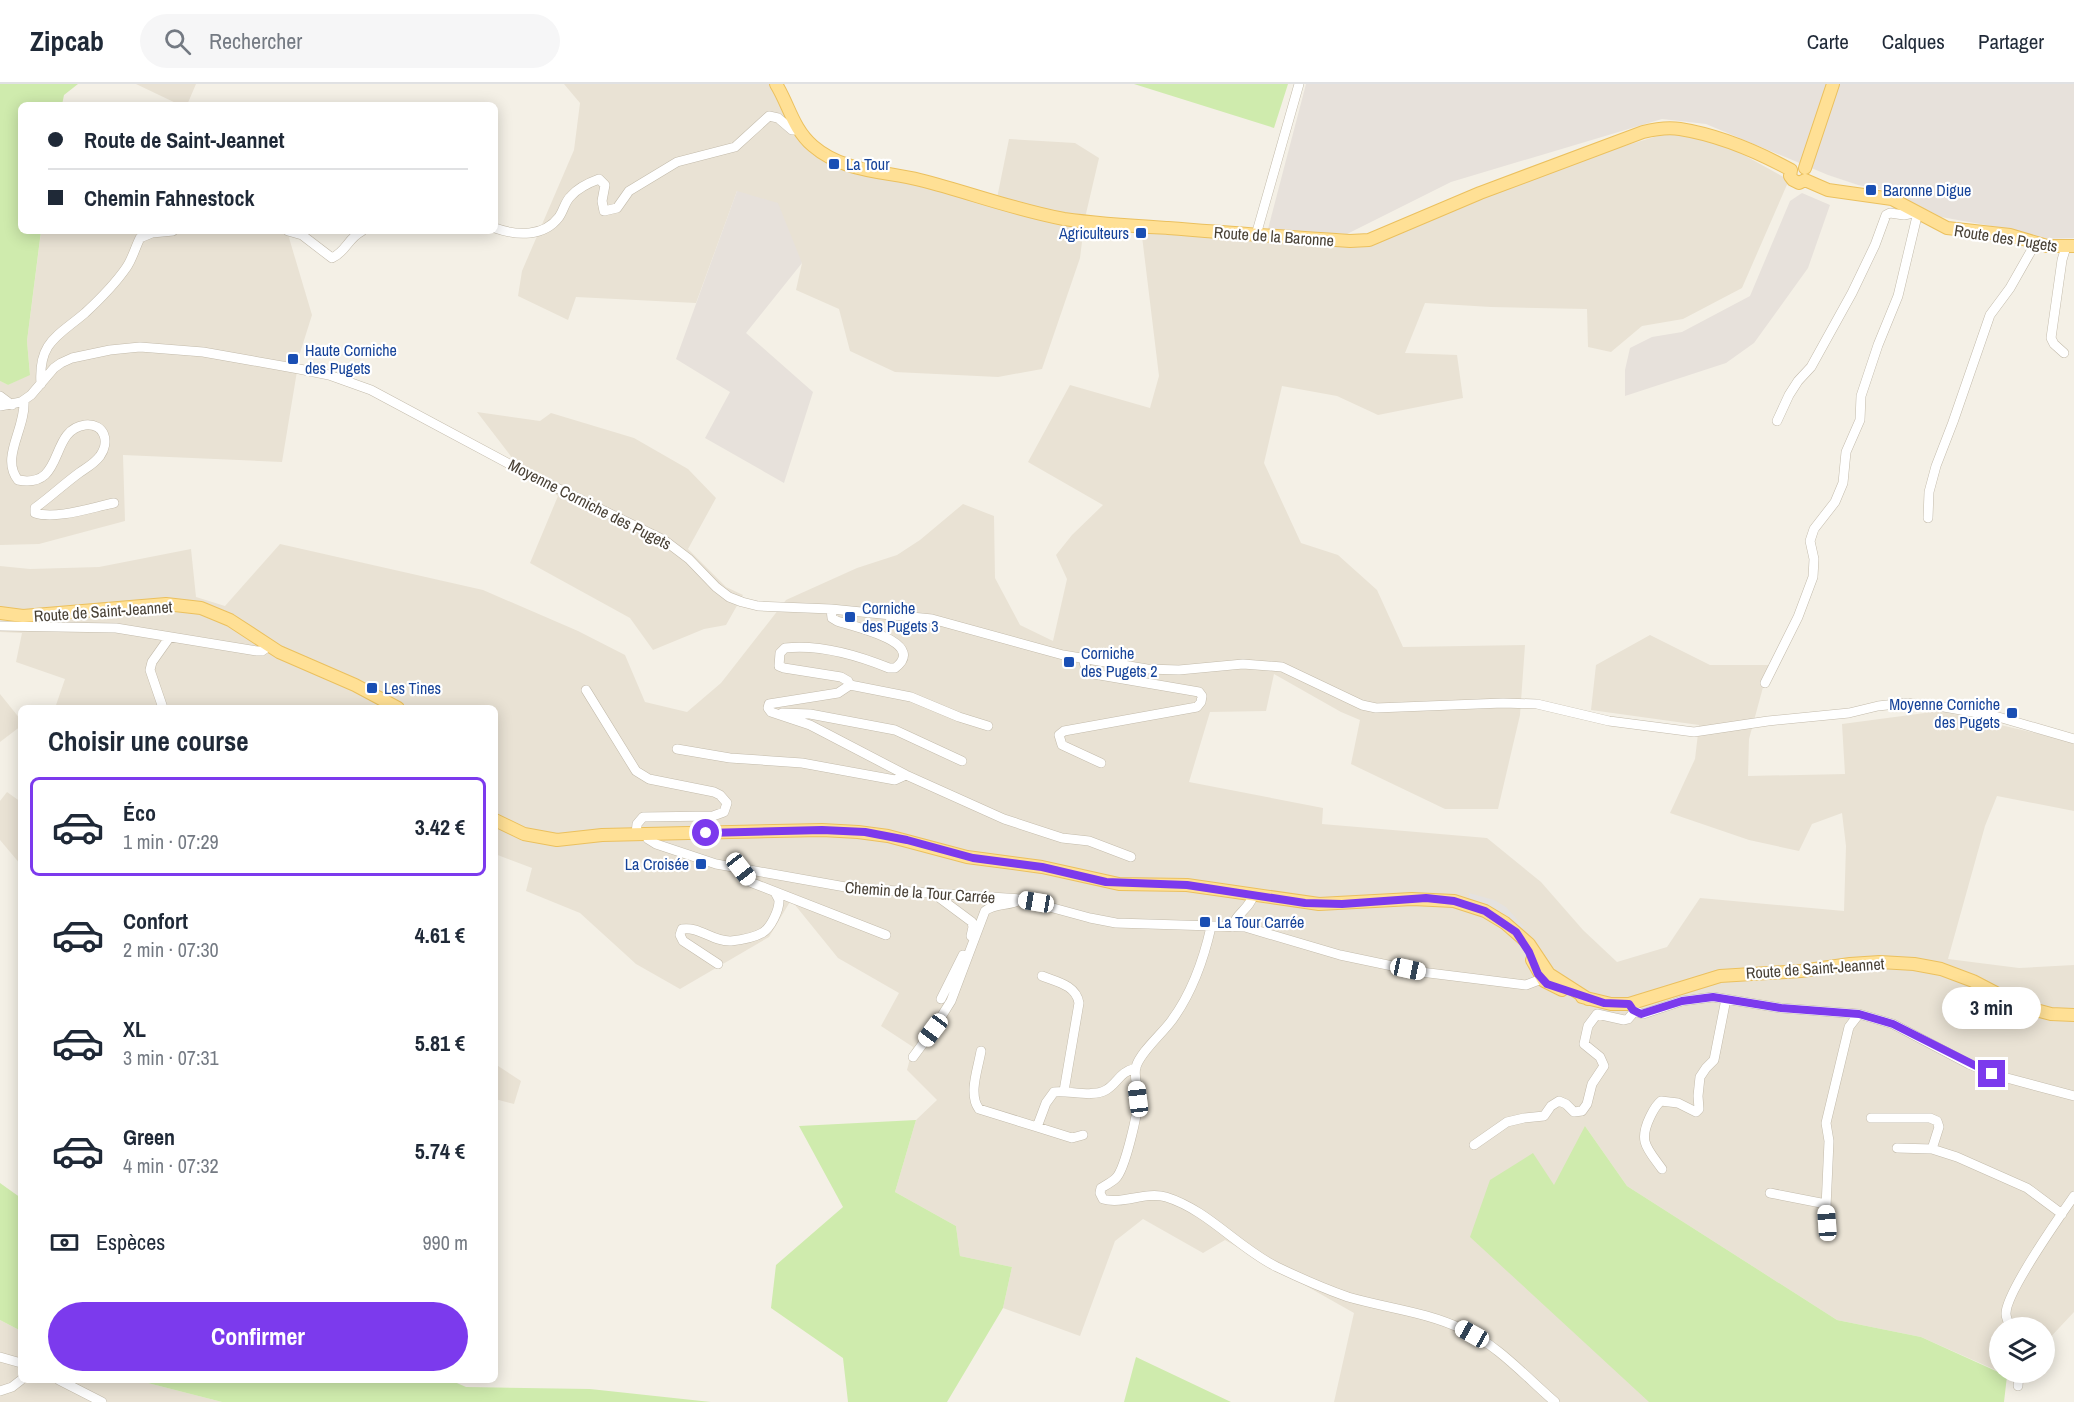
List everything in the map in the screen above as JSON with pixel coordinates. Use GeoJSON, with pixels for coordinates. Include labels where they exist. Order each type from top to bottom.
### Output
{"type":"FeatureCollection","features":[{"type":"Feature","properties":{"kind":"main road","name":"Route de la Baronne"},"geometry":{"type":"LineString","coordinates":[[776,84],[799,130],[814,146],[849,166],[864,171],[916,179],[1038,213],[1091,222],[1256,235],[1350,241],[1369,240],[1526,175],[1643,132],[1660,128],[1679,128],[1709,136],[1799,171]]}},
{"type":"Feature","properties":{"kind":"main road"},"geometry":{"type":"LineString","coordinates":[[1799,171],[1833,84]]}},
{"type":"Feature","properties":{"kind":"main road","name":"Route des Pugets"},"geometry":{"type":"LineString","coordinates":[[1799,171],[1828,190],[1892,199],[1947,228],[2010,235],[2035,244],[2070,247]]}},
{"type":"Feature","properties":{"kind":"main road","name":"Route de Saint-Jeannet"},"geometry":{"type":"LineString","coordinates":[[0,613],[23,616],[141,606],[186,605],[221,615],[279,652],[370,692],[393,705]]}},
{"type":"Feature","properties":{"kind":"main road"},"geometry":{"type":"LineString","coordinates":[[498,821],[524,834],[550,839],[641,834],[822,830],[865,832],[907,840],[973,858],[1042,867],[1106,882],[1187,885],[1319,904],[1412,899],[1454,901],[1496,917],[1521,938],[1542,972]]}},
{"type":"Feature","properties":{"kind":"main road","name":"Route de Saint-Jeannet"},"geometry":{"type":"LineString","coordinates":[[1542,972],[1554,987],[1588,999],[1632,1008],[1720,976],[1801,971],[1880,962],[1914,964],[1941,969],[1973,981],[2021,1006],[2051,1014],[2074,1015]]}},
{"type":"Feature","properties":{"kind":"street"},"geometry":{"type":"LineString","coordinates":[[1256,235],[1299,84]]}},
{"type":"Feature","properties":{"kind":"street"},"geometry":{"type":"LineString","coordinates":[[498,229],[510,233],[534,233],[549,226],[560,216],[569,197],[586,184],[599,179],[605,185],[602,201],[604,211],[617,208],[629,191],[677,162],[735,147],[769,116],[778,118],[792,130],[799,130]]}},
{"type":"Feature","properties":{"kind":"street"},"geometry":{"type":"LineString","coordinates":[[1765,683],[1798,617],[1813,577],[1814,559],[1810,541],[1814,530],[1835,502],[1843,483],[1846,452],[1860,420],[1861,396],[1898,296],[1918,212],[1886,215],[1875,245],[1852,292],[1811,367],[1798,381],[1778,421]]}},
{"type":"Feature","properties":{"kind":"street"},"geometry":{"type":"LineString","coordinates":[[41,384],[43,357],[50,344],[62,330],[84,313],[127,267],[140,238],[150,234]]}},
{"type":"Feature","properties":{"kind":"street"},"geometry":{"type":"LineString","coordinates":[[298,234],[332,258],[341,254],[352,236],[356,234]]}},
{"type":"Feature","properties":{"kind":"street"},"geometry":{"type":"LineString","coordinates":[[1928,518],[1929,492],[1935,466],[1953,422],[1990,315],[2010,288],[2035,244]]}},
{"type":"Feature","properties":{"kind":"street"},"geometry":{"type":"LineString","coordinates":[[2064,353],[2054,344],[2052,338],[2062,260],[2070,247]]}},
{"type":"Feature","properties":{"kind":"street","name":"Moyenne Corniche des Pugets"},"geometry":{"type":"LineString","coordinates":[[0,406],[12,405],[24,400],[54,368],[72,358],[110,350],[140,348],[203,352],[329,375],[371,390],[528,474],[664,540],[689,559],[729,597],[758,606],[831,609],[932,619],[1020,644],[1084,658],[1158,670],[1243,664],[1282,667],[1362,705],[1376,708],[1503,703],[1537,704],[1609,720],[1695,732],[1768,721],[1850,713],[1878,706],[1905,703],[1995,716],[2074,739]]}},
{"type":"Feature","properties":{"kind":"street"},"geometry":{"type":"LineString","coordinates":[[0,396],[12,405]]}},
{"type":"Feature","properties":{"kind":"street"},"geometry":{"type":"LineString","coordinates":[[24,400],[24,413],[11,441],[5,463],[7,469],[18,480],[34,481],[42,478],[52,465],[67,435],[78,427],[95,426],[101,429],[106,439],[105,448],[95,462],[35,508],[35,513],[58,515],[114,502]]}},
{"type":"Feature","properties":{"kind":"street"},"geometry":{"type":"LineString","coordinates":[[831,609],[832,618],[837,621],[878,633],[897,644],[902,651],[903,658],[900,665],[890,668],[846,653],[807,647],[785,648],[780,653],[779,666],[841,677],[850,685],[911,697],[988,726]]}},
{"type":"Feature","properties":{"kind":"street"},"geometry":{"type":"LineString","coordinates":[[0,626],[116,628],[257,651],[262,651],[269,646]]}},
{"type":"Feature","properties":{"kind":"street"},"geometry":{"type":"LineString","coordinates":[[163,705],[150,670],[152,662],[169,638]]}},
{"type":"Feature","properties":{"kind":"street"},"geometry":{"type":"LineString","coordinates":[[1084,658],[1084,666],[1094,674],[1199,692],[1202,696],[1197,707],[1064,731],[1059,735],[1062,745],[1101,763]]}},
{"type":"Feature","properties":{"kind":"street"},"geometry":{"type":"LineString","coordinates":[[850,685],[838,693],[769,704],[768,708],[777,714],[810,725],[906,775],[993,814],[1044,833],[1089,841],[1131,857]]}},
{"type":"Feature","properties":{"kind":"street"},"geometry":{"type":"LineString","coordinates":[[586,690],[636,771],[649,779],[714,792],[726,799],[727,807],[724,812],[713,816],[643,817],[637,824],[641,834]]}},
{"type":"Feature","properties":{"kind":"street"},"geometry":{"type":"LineString","coordinates":[[777,714],[787,712],[810,714],[895,730],[962,761]]}},
{"type":"Feature","properties":{"kind":"street"},"geometry":{"type":"LineString","coordinates":[[677,748],[730,758],[802,763],[895,780],[906,775]]}},
{"type":"Feature","properties":{"kind":"street","name":"Chemin de la Tour Carrée"},"geometry":{"type":"LineString","coordinates":[[641,834],[656,844],[716,864],[851,888],[1036,902],[1116,923],[1175,924],[1259,930],[1340,955],[1421,972],[1526,985],[1534,983],[1542,972]]}},
{"type":"Feature","properties":{"kind":"street"},"geometry":{"type":"LineString","coordinates":[[741,869],[750,882],[886,935]]}},
{"type":"Feature","properties":{"kind":"street"},"geometry":{"type":"LineString","coordinates":[[718,964],[683,941],[680,935],[682,929],[689,928],[716,940],[731,941],[760,934],[767,929],[775,914],[779,900],[775,892]]}},
{"type":"Feature","properties":{"kind":"street"},"geometry":{"type":"LineString","coordinates":[[933,893],[972,922],[973,927],[968,946],[941,999]]}},
{"type":"Feature","properties":{"kind":"street"},"geometry":{"type":"LineString","coordinates":[[1232,927],[1237,916],[1249,906],[1253,895]]}},
{"type":"Feature","properties":{"kind":"street"},"geometry":{"type":"LineString","coordinates":[[913,1057],[951,1000],[985,911],[991,906],[1009,905],[1020,900]]}},
{"type":"Feature","properties":{"kind":"street"},"geometry":{"type":"LineString","coordinates":[[1211,927],[1208,944],[1185,998],[1173,1020],[1141,1058],[1136,1068],[1138,1099],[1122,1167],[1117,1177],[1101,1188],[1100,1193],[1103,1199],[1163,1196],[1202,1215],[1278,1268],[1347,1296],[1462,1328],[1483,1340],[1503,1356],[1554,1402]]}},
{"type":"Feature","properties":{"kind":"street"},"geometry":{"type":"LineString","coordinates":[[1042,976],[1071,988],[1077,994],[1079,1003],[1064,1091]]}},
{"type":"Feature","properties":{"kind":"street"},"geometry":{"type":"LineString","coordinates":[[1474,1145],[1507,1122],[1544,1116],[1551,1106],[1559,1101],[1574,1112],[1582,1111],[1587,1104],[1593,1081],[1604,1066],[1600,1057],[1584,1044],[1587,1026],[1597,1014],[1624,1020],[1632,1008],[1643,1014],[1659,1007],[1698,999],[1726,999],[1781,1008],[1859,1014],[1893,1024],[1992,1074],[2074,1096]]}},
{"type":"Feature","properties":{"kind":"street"},"geometry":{"type":"LineString","coordinates":[[1662,1169],[1643,1140],[1644,1130],[1661,1101],[1678,1103],[1696,1112],[1699,1109],[1698,1096],[1701,1077],[1714,1060],[1726,999]]}},
{"type":"Feature","properties":{"kind":"street"},"geometry":{"type":"LineString","coordinates":[[1830,1232],[1826,1204],[1829,1141],[1827,1123],[1849,1027],[1859,1014]]}},
{"type":"Feature","properties":{"kind":"street"},"geometry":{"type":"LineString","coordinates":[[981,1051],[973,1093],[974,1102],[979,1109],[1072,1138],[1083,1135]]}},
{"type":"Feature","properties":{"kind":"street"},"geometry":{"type":"LineString","coordinates":[[1036,1127],[1046,1103],[1054,1092],[1095,1093],[1106,1090],[1122,1073],[1136,1068]]}},
{"type":"Feature","properties":{"kind":"street"},"geometry":{"type":"LineString","coordinates":[[1871,1118],[1930,1118],[1937,1121],[1939,1127],[1932,1149]]}},
{"type":"Feature","properties":{"kind":"street"},"geometry":{"type":"LineString","coordinates":[[1897,1148],[1932,1149],[1957,1157],[2027,1188],[2062,1214]]}},
{"type":"Feature","properties":{"kind":"street"},"geometry":{"type":"LineString","coordinates":[[1770,1192],[1826,1204]]}},
{"type":"Feature","properties":{"kind":"street"},"geometry":{"type":"LineString","coordinates":[[2007,1317],[2010,1299],[2037,1252],[2074,1196]]}},
{"type":"Feature","properties":{"kind":"street"},"geometry":{"type":"LineString","coordinates":[[0,1357],[18,1362]]}},
{"type":"Feature","properties":{"kind":"street"},"geometry":{"type":"LineString","coordinates":[[0,1391],[18,1382]]}},
{"type":"Feature","properties":{"kind":"street"},"geometry":{"type":"LineString","coordinates":[[65,1383],[102,1402]]}},
{"type":"Feature","properties":{"kind":"shaded area"},"geometry":{"type":"Polygon","coordinates":[[[136,84],[196,84],[188,102],[174,102],[136,84]]]}},
{"type":"Feature","properties":{"kind":"shaded area"},"geometry":{"type":"Polygon","coordinates":[[[564,84],[769,84],[785,112],[811,146],[851,167],[996,203],[1009,139],[1075,143],[1099,158],[1085,218],[1080,258],[1042,369],[998,377],[895,372],[850,351],[839,309],[796,290],[802,263],[737,191],[696,303],[576,297],[568,320],[518,296],[522,271],[574,150],[580,103],[564,84]]]}},
{"type":"Feature","properties":{"kind":"shaded area"},"geometry":{"type":"Polygon","coordinates":[[[1306,84],[2074,84],[2074,238],[2043,239],[1997,227],[1941,217],[1890,191],[1858,185],[1828,175],[1706,124],[1662,119],[1451,182],[1347,234],[1268,229],[1306,84]]]}},
{"type":"Feature","properties":{"kind":"shaded area"},"geometry":{"type":"Polygon","coordinates":[[[1671,132],[1715,139],[1789,180],[1742,288],[1683,319],[1642,326],[1611,352],[1588,347],[1587,309],[1425,303],[1405,353],[1457,355],[1463,398],[1378,415],[1337,396],[1282,386],[1264,463],[1301,543],[1338,555],[1377,590],[1403,647],[1525,645],[1520,715],[1498,809],[1445,809],[1351,764],[1360,720],[1341,712],[1274,674],[1266,711],[1210,712],[1189,782],[1323,808],[1322,824],[1487,838],[1541,882],[1583,930],[1617,962],[1667,947],[1700,898],[1844,911],[1846,846],[1842,813],[1812,824],[1799,851],[1749,840],[1670,813],[1695,759],[1699,725],[1591,710],[1596,665],[1650,635],[1710,665],[1769,665],[1749,739],[1748,776],[1845,774],[1842,724],[1940,711],[2074,742],[2074,811],[1997,796],[1985,826],[1948,959],[2019,968],[2074,965],[2074,1312],[2055,1332],[2055,1317],[1989,1317],[1989,1367],[1921,1337],[1837,1320],[1627,1186],[1585,1126],[1649,1402],[1334,1402],[1354,1313],[1225,1240],[1203,1253],[1143,1219],[1115,1241],[1080,1336],[1003,1308],[1012,1267],[960,1256],[956,1226],[895,1192],[916,1120],[937,1100],[907,1070],[913,1047],[881,1026],[899,993],[838,958],[791,900],[769,937],[680,989],[636,964],[580,913],[526,891],[532,868],[498,855],[498,705],[56,705],[65,679],[16,662],[22,633],[0,632],[0,566],[30,569],[99,567],[191,549],[196,597],[225,606],[280,544],[483,590],[578,631],[625,655],[645,702],[687,712],[721,683],[786,600],[857,568],[897,555],[920,540],[963,504],[994,516],[995,578],[1020,625],[1053,641],[1067,579],[1056,555],[1072,535],[1103,505],[1028,462],[1070,385],[1150,408],[1159,376],[1141,228],[1374,241],[1624,146],[1671,132]]]}},
{"type":"Feature","properties":{"kind":"shaded area"},"geometry":{"type":"Polygon","coordinates":[[[737,191],[778,203],[802,263],[746,333],[813,392],[784,483],[705,438],[730,392],[676,359],[737,191]]]}},
{"type":"Feature","properties":{"kind":"shaded area"},"geometry":{"type":"Polygon","coordinates":[[[1802,193],[1830,205],[1808,268],[1754,343],[1726,363],[1625,396],[1625,370],[1630,348],[1652,337],[1682,332],[1750,296],[1790,201],[1802,193]]]}},
{"type":"Feature","properties":{"kind":"shaded area"},"geometry":{"type":"Polygon","coordinates":[[[41,234],[288,234],[312,315],[300,353],[282,462],[123,455],[125,521],[39,544],[0,545],[0,381],[8,385],[30,374],[27,341],[41,234]]]}},
{"type":"Feature","properties":{"kind":"shaded area"},"geometry":{"type":"Polygon","coordinates":[[[477,412],[540,421],[551,413],[634,438],[688,469],[716,498],[688,549],[726,587],[743,595],[726,625],[704,629],[653,650],[630,618],[530,563],[558,496],[513,459],[477,412]]]}},
{"type":"Feature","properties":{"kind":"shaded area"},"geometry":{"type":"Polygon","coordinates":[[[0,694],[18,716],[18,728],[0,742],[0,694]]]}},
{"type":"Feature","properties":{"kind":"shaded area"},"geometry":{"type":"Polygon","coordinates":[[[7,792],[18,800],[18,861],[0,840],[0,801],[7,792]]]}},
{"type":"Feature","properties":{"kind":"shaded area"},"geometry":{"type":"Polygon","coordinates":[[[1469,893],[1494,900],[1506,907],[1524,927],[1521,929],[1504,914],[1469,898],[1469,893]]]}},
{"type":"Feature","properties":{"kind":"shaded area"},"geometry":{"type":"Polygon","coordinates":[[[498,1066],[521,1081],[514,1104],[498,1100],[498,1066]]]}},
{"type":"Feature","properties":{"kind":"shaded area"},"geometry":{"type":"Polygon","coordinates":[[[0,1320],[18,1329],[18,1383],[148,1383],[222,1402],[0,1402],[0,1320]]]}},
{"type":"Feature","properties":{"kind":"green space"},"geometry":{"type":"Polygon","coordinates":[[[0,84],[78,84],[64,95],[63,102],[18,102],[18,234],[41,234],[27,341],[30,375],[8,385],[0,381],[0,84]]]}},
{"type":"Feature","properties":{"kind":"green space"},"geometry":{"type":"Polygon","coordinates":[[[1134,84],[1288,84],[1274,128],[1134,84]]]}},
{"type":"Feature","properties":{"kind":"green space"},"geometry":{"type":"Polygon","coordinates":[[[916,1120],[895,1192],[956,1226],[960,1256],[1012,1267],[1003,1308],[947,1402],[848,1402],[843,1358],[771,1308],[776,1265],[843,1207],[799,1126],[916,1120]]]}},
{"type":"Feature","properties":{"kind":"green space"},"geometry":{"type":"Polygon","coordinates":[[[1585,1126],[1627,1186],[1837,1320],[1921,1337],[1989,1368],[1989,1383],[2006,1383],[2004,1402],[1649,1402],[1470,1237],[1490,1180],[1533,1153],[1554,1185],[1585,1126]]]}},
{"type":"Feature","properties":{"kind":"green space"},"geometry":{"type":"Polygon","coordinates":[[[0,1183],[18,1196],[18,1329],[0,1320],[0,1183]]]}},
{"type":"Feature","properties":{"kind":"green space"},"geometry":{"type":"Polygon","coordinates":[[[1136,1357],[1231,1402],[1124,1402],[1136,1357]]]}},
{"type":"Feature","properties":{"kind":"green space"},"geometry":{"type":"Polygon","coordinates":[[[148,1383],[457,1383],[466,1387],[590,1389],[711,1402],[222,1402],[148,1383]]]}},
{"type":"Feature","properties":{"kind":"place","name":"La Tour"},"geometry":{"type":"Point","coordinates":[834,164]}},
{"type":"Feature","properties":{"kind":"place","name":"Baronne Digue"},"geometry":{"type":"Point","coordinates":[1871,190]}},
{"type":"Feature","properties":{"kind":"place","name":"Agriculteurs"},"geometry":{"type":"Point","coordinates":[1141,233]}},
{"type":"Feature","properties":{"kind":"place","name":"Haute Corniche des Pugets"},"geometry":{"type":"Point","coordinates":[293,359]}},
{"type":"Feature","properties":{"kind":"place","name":"Corniche des Pugets 3"},"geometry":{"type":"Point","coordinates":[850,617]}},
{"type":"Feature","properties":{"kind":"place","name":"Corniche des Pugets 2"},"geometry":{"type":"Point","coordinates":[1069,662]}},
{"type":"Feature","properties":{"kind":"place","name":"Les Tines"},"geometry":{"type":"Point","coordinates":[372,688]}},
{"type":"Feature","properties":{"kind":"place","name":"Moyenne Corniche des Pugets"},"geometry":{"type":"Point","coordinates":[2012,713]}},
{"type":"Feature","properties":{"kind":"place","name":"La Croisée"},"geometry":{"type":"Point","coordinates":[701,864]}},
{"type":"Feature","properties":{"kind":"place","name":"La Tour Carrée"},"geometry":{"type":"Point","coordinates":[1205,922]}},
{"type":"Feature","properties":{"kind":"route"},"geometry":{"type":"LineString","coordinates":[[706,833],[822,830],[865,832],[907,840],[973,858],[1042,867],[1106,882],[1187,885],[1305,903],[1342,904],[1426,898],[1454,901],[1485,911],[1516,932],[1529,952],[1538,974],[1547,984],[1563,991],[1604,1003],[1629,1004],[1633,1010],[1641,1014],[1682,1001],[1713,997],[1781,1008],[1859,1014],[1893,1024],[1992,1074]]}}]}
